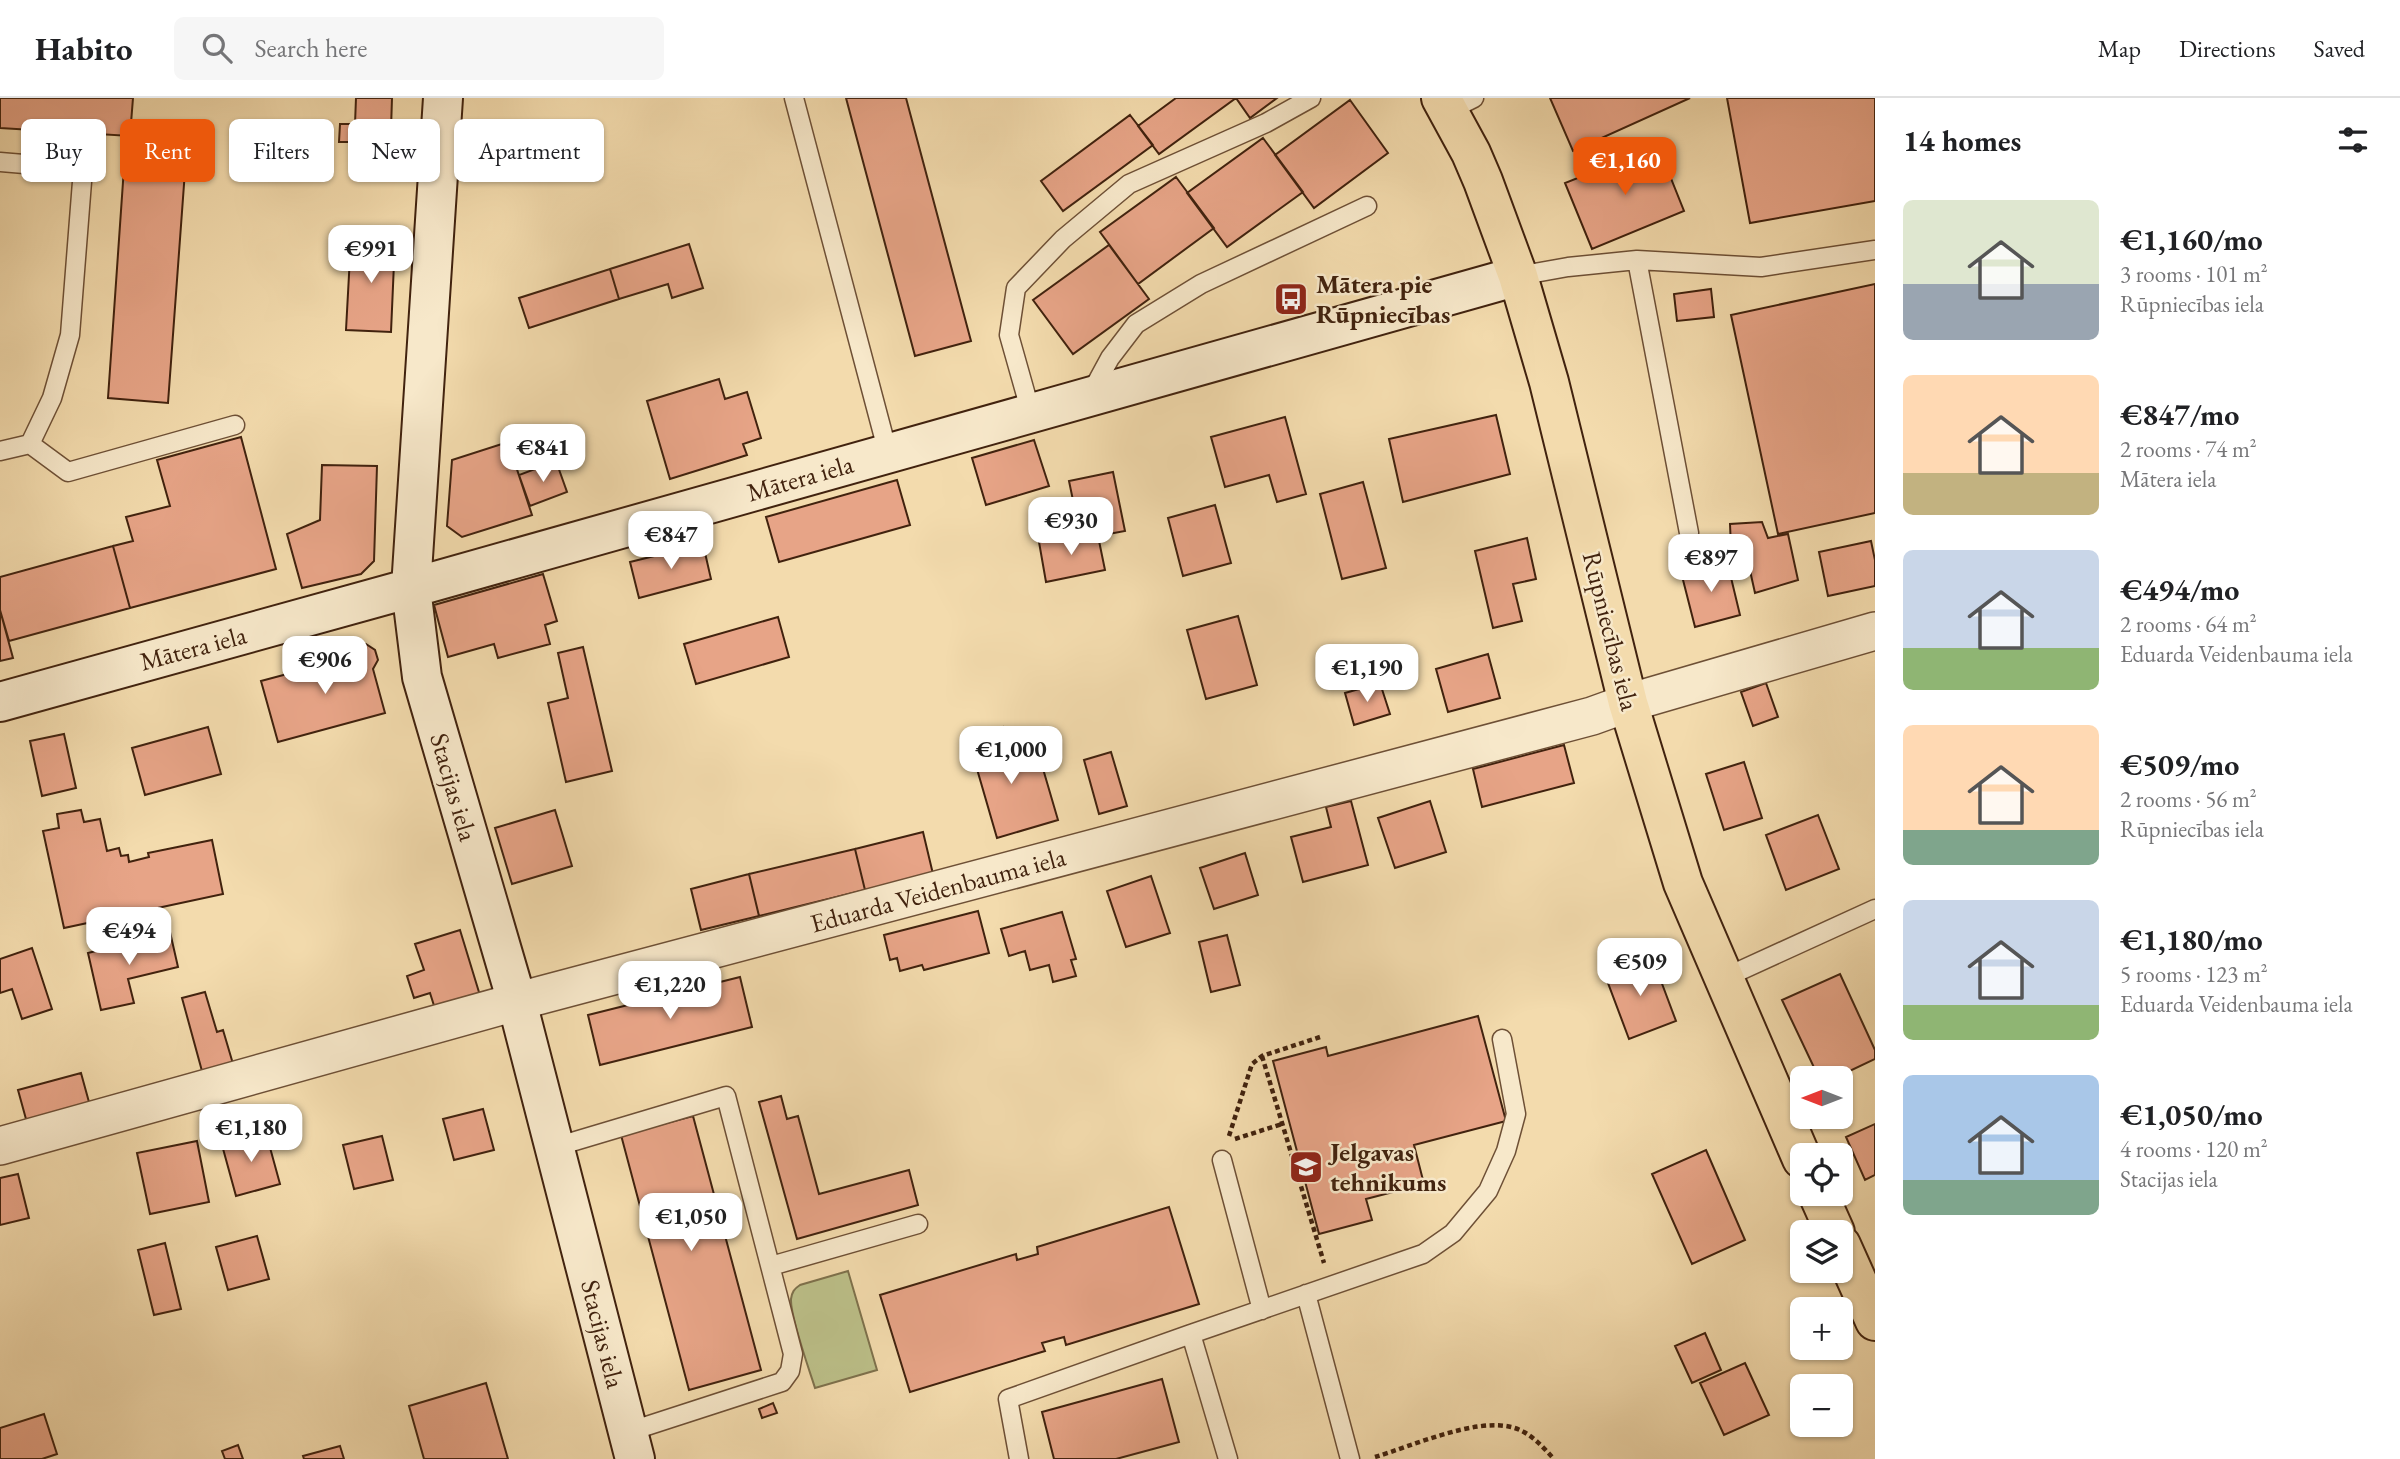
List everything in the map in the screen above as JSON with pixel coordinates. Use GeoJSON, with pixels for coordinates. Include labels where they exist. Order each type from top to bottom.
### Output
{"type":"FeatureCollection","features":[{"type":"Feature","properties":{"kind":"main road","name":"Rūpniecības iela"},"geometry":{"type":"LineString","coordinates":[[1454,102],[1518,276],[1549,382],[1628,703],[1683,883],[1796,1143]]}},
{"type":"Feature","properties":{"kind":"main road"},"geometry":{"type":"LineString","coordinates":[[1853,1272],[1875,1321]]}},
{"type":"Feature","properties":{"kind":"street","name":"Stacijas iela"},"geometry":{"type":"LineString","coordinates":[[443,98],[411,589],[422,677],[517,1002],[631,1446]]}},
{"type":"Feature","properties":{"kind":"street","name":"Mātera iela"},"geometry":{"type":"LineString","coordinates":[[0,702],[411,589],[1518,276]]}},
{"type":"Feature","properties":{"kind":"street","name":"Eduarda Veidenbauma iela"},"geometry":{"type":"LineString","coordinates":[[0,1146],[517,1002],[1592,716],[1875,631]]}},
{"type":"Feature","properties":{"kind":"lane"},"geometry":{"type":"LineString","coordinates":[[794,98],[888,453]]}},
{"type":"Feature","properties":{"kind":"lane"},"geometry":{"type":"LineString","coordinates":[[1031,413],[1009,335],[1016,288],[1063,239],[1129,184],[1266,123],[1311,98]]}},
{"type":"Feature","properties":{"kind":"lane"},"geometry":{"type":"LineString","coordinates":[[0,162],[83,169],[71,335],[52,398],[30,444]]}},
{"type":"Feature","properties":{"kind":"lane"},"geometry":{"type":"LineString","coordinates":[[1089,396],[1110,358],[1136,324],[1200,284],[1367,205]]}},
{"type":"Feature","properties":{"kind":"lane"},"geometry":{"type":"LineString","coordinates":[[1518,276],[1568,267],[1637,260],[1761,267],[1875,250]]}},
{"type":"Feature","properties":{"kind":"lane"},"geometry":{"type":"LineString","coordinates":[[1637,260],[1689,533]]}},
{"type":"Feature","properties":{"kind":"lane"},"geometry":{"type":"LineString","coordinates":[[0,451],[30,444],[68,472],[235,425]]}},
{"type":"Feature","properties":{"kind":"lane"},"geometry":{"type":"LineString","coordinates":[[1724,978],[1875,909]]}},
{"type":"Feature","properties":{"kind":"lane"},"geometry":{"type":"LineString","coordinates":[[1019,1459],[1008,1399],[1423,1254],[1453,1234],[1488,1191],[1506,1151],[1516,1114],[1502,1039]]}},
{"type":"Feature","properties":{"kind":"lane"},"geometry":{"type":"LineString","coordinates":[[555,1147],[726,1096],[771,1266],[793,1354],[790,1371],[782,1382],[631,1446]]}},
{"type":"Feature","properties":{"kind":"lane"},"geometry":{"type":"LineString","coordinates":[[1222,1160],[1262,1310]]}},
{"type":"Feature","properties":{"kind":"lane"},"geometry":{"type":"LineString","coordinates":[[771,1266],[918,1224]]}},
{"type":"Feature","properties":{"kind":"lane"},"geometry":{"type":"LineString","coordinates":[[1306,1294],[1350,1459]]}},
{"type":"Feature","properties":{"kind":"lane"},"geometry":{"type":"LineString","coordinates":[[1191,1334],[1228,1459]]}},
{"type":"Feature","properties":{"kind":"path"},"geometry":{"type":"LineString","coordinates":[[1282,1124],[1227,1141],[1252,1064],[1262,1056],[1321,1037]]}},
{"type":"Feature","properties":{"kind":"path"},"geometry":{"type":"LineString","coordinates":[[1262,1056],[1331,1285]]}},
{"type":"Feature","properties":{"kind":"path"},"geometry":{"type":"LineString","coordinates":[[1370,1459],[1469,1428],[1491,1425],[1513,1427],[1538,1441],[1554,1459]]}},
{"type":"Feature","properties":{"kind":"green space"},"geometry":{"type":"Polygon","coordinates":[[[848,1271],[877,1370],[815,1388],[793,1317],[792,1294],[800,1285],[848,1271]]]}},
{"type":"Feature","properties":{"kind":"building"},"geometry":{"type":"Polygon","coordinates":[[[0,98],[133,98],[131,119],[120,119],[120,135],[106,135],[106,119],[21,119],[21,129],[0,128],[0,98]]]}},
{"type":"Feature","properties":{"kind":"building"},"geometry":{"type":"Polygon","coordinates":[[[356,98],[392,98],[391,119],[355,119],[356,98]]]}},
{"type":"Feature","properties":{"kind":"building"},"geometry":{"type":"Polygon","coordinates":[[[846,98],[906,98],[971,341],[915,356],[846,98]]]}},
{"type":"Feature","properties":{"kind":"building"},"geometry":{"type":"Polygon","coordinates":[[[1176,98],[1236,98],[1159,154],[1138,126],[1176,98]]]}},
{"type":"Feature","properties":{"kind":"building"},"geometry":{"type":"Polygon","coordinates":[[[1236,98],[1277,98],[1250,118],[1236,98]]]}},
{"type":"Feature","properties":{"kind":"building"},"geometry":{"type":"Polygon","coordinates":[[[1550,98],[1690,98],[1573,151],[1550,98]]]}},
{"type":"Feature","properties":{"kind":"building"},"geometry":{"type":"Polygon","coordinates":[[[1727,98],[1875,98],[1875,201],[1750,223],[1727,98]]]}},
{"type":"Feature","properties":{"kind":"building"},"geometry":{"type":"Polygon","coordinates":[[[1350,100],[1388,153],[1314,208],[1275,155],[1350,100]]]}},
{"type":"Feature","properties":{"kind":"building"},"geometry":{"type":"Polygon","coordinates":[[[1130,115],[1153,145],[1063,211],[1041,181],[1130,115]]]}},
{"type":"Feature","properties":{"kind":"building"},"geometry":{"type":"Polygon","coordinates":[[[340,124],[348,124],[348,142],[339,142],[340,124]]]}},
{"type":"Feature","properties":{"kind":"building"},"geometry":{"type":"Polygon","coordinates":[[[1263,138],[1303,192],[1227,247],[1187,193],[1263,138]]]}},
{"type":"Feature","properties":{"kind":"building"},"geometry":{"type":"Polygon","coordinates":[[[1658,146],[1684,211],[1592,249],[1565,183],[1658,146]]]}},
{"type":"Feature","properties":{"kind":"building"},"geometry":{"type":"Polygon","coordinates":[[[1176,177],[1214,228],[1138,284],[1100,232],[1176,177]]]}},
{"type":"Feature","properties":{"kind":"building"},"geometry":{"type":"Polygon","coordinates":[[[123,182],[184,182],[168,403],[108,398],[123,182]]]}},
{"type":"Feature","properties":{"kind":"building"},"geometry":{"type":"Polygon","coordinates":[[[351,238],[395,240],[391,332],[346,330],[351,238]]]}},
{"type":"Feature","properties":{"kind":"building"},"geometry":{"type":"Polygon","coordinates":[[[689,244],[703,288],[672,298],[668,284],[619,299],[610,269],[689,244]]]}},
{"type":"Feature","properties":{"kind":"building"},"geometry":{"type":"Polygon","coordinates":[[[1109,245],[1149,299],[1073,354],[1033,300],[1109,245]]]}},
{"type":"Feature","properties":{"kind":"building"},"geometry":{"type":"Polygon","coordinates":[[[610,269],[619,299],[529,328],[519,298],[610,269]]]}},
{"type":"Feature","properties":{"kind":"building"},"geometry":{"type":"Polygon","coordinates":[[[1875,284],[1875,513],[1778,534],[1731,315],[1875,284]]]}},
{"type":"Feature","properties":{"kind":"building"},"geometry":{"type":"Polygon","coordinates":[[[1711,289],[1714,317],[1677,321],[1674,294],[1711,289]]]}},
{"type":"Feature","properties":{"kind":"building"},"geometry":{"type":"Polygon","coordinates":[[[719,379],[725,399],[747,392],[761,438],[743,444],[747,455],[670,479],[647,401],[719,379]]]}},
{"type":"Feature","properties":{"kind":"building"},"geometry":{"type":"Polygon","coordinates":[[[1496,415],[1510,474],[1403,502],[1389,439],[1496,415]]]}},
{"type":"Feature","properties":{"kind":"building"},"geometry":{"type":"Polygon","coordinates":[[[1285,417],[1306,494],[1277,502],[1269,475],[1225,487],[1211,437],[1285,417]]]}},
{"type":"Feature","properties":{"kind":"building"},"geometry":{"type":"Polygon","coordinates":[[[241,437],[276,569],[130,608],[113,546],[133,541],[126,517],[170,506],[157,460],[241,437]]]}},
{"type":"Feature","properties":{"kind":"building"},"geometry":{"type":"Polygon","coordinates":[[[1034,440],[1049,486],[986,505],[972,458],[1034,440]]]}},
{"type":"Feature","properties":{"kind":"building"},"geometry":{"type":"Polygon","coordinates":[[[508,442],[532,515],[462,537],[447,526],[452,460],[508,442]]]}},
{"type":"Feature","properties":{"kind":"building"},"geometry":{"type":"Polygon","coordinates":[[[556,461],[567,492],[530,506],[519,475],[556,461]]]}},
{"type":"Feature","properties":{"kind":"building"},"geometry":{"type":"Polygon","coordinates":[[[322,465],[377,466],[374,561],[361,574],[302,588],[287,534],[320,520],[322,465]]]}},
{"type":"Feature","properties":{"kind":"building"},"geometry":{"type":"Polygon","coordinates":[[[1113,472],[1125,531],[1081,539],[1069,481],[1113,472]]]}},
{"type":"Feature","properties":{"kind":"building"},"geometry":{"type":"Polygon","coordinates":[[[897,480],[910,525],[779,562],[766,517],[897,480]]]}},
{"type":"Feature","properties":{"kind":"building"},"geometry":{"type":"Polygon","coordinates":[[[1363,482],[1386,568],[1342,579],[1320,494],[1363,482]]]}},
{"type":"Feature","properties":{"kind":"building"},"geometry":{"type":"Polygon","coordinates":[[[1215,505],[1231,563],[1183,576],[1168,518],[1215,505]]]}},
{"type":"Feature","properties":{"kind":"building"},"geometry":{"type":"Polygon","coordinates":[[[1762,522],[1768,538],[1788,534],[1798,580],[1755,593],[1745,548],[1731,548],[1730,524],[1762,522]]]}},
{"type":"Feature","properties":{"kind":"building"},"geometry":{"type":"Polygon","coordinates":[[[1080,534],[1081,539],[1098,536],[1105,570],[1046,582],[1039,542],[1080,534]]]}},
{"type":"Feature","properties":{"kind":"building"},"geometry":{"type":"Polygon","coordinates":[[[1527,538],[1536,579],[1513,584],[1522,621],[1493,628],[1475,551],[1527,538]]]}},
{"type":"Feature","properties":{"kind":"building"},"geometry":{"type":"Polygon","coordinates":[[[1871,541],[1875,560],[1875,586],[1828,596],[1819,552],[1871,541]]]}},
{"type":"Feature","properties":{"kind":"building"},"geometry":{"type":"Polygon","coordinates":[[[703,544],[711,579],[639,598],[630,562],[703,544]]]}},
{"type":"Feature","properties":{"kind":"building"},"geometry":{"type":"Polygon","coordinates":[[[113,546],[130,608],[9,641],[0,610],[0,577],[113,546]]]}},
{"type":"Feature","properties":{"kind":"building"},"geometry":{"type":"Polygon","coordinates":[[[1727,561],[1740,615],[1695,627],[1681,572],[1727,561]]]}},
{"type":"Feature","properties":{"kind":"building"},"geometry":{"type":"Polygon","coordinates":[[[543,574],[557,621],[545,625],[550,644],[498,658],[494,644],[448,657],[434,605],[543,574]]]}},
{"type":"Feature","properties":{"kind":"building"},"geometry":{"type":"Polygon","coordinates":[[[0,610],[13,658],[0,661],[0,610]]]}},
{"type":"Feature","properties":{"kind":"building"},"geometry":{"type":"Polygon","coordinates":[[[1238,616],[1257,685],[1206,699],[1187,630],[1238,616]]]}},
{"type":"Feature","properties":{"kind":"building"},"geometry":{"type":"Polygon","coordinates":[[[778,617],[789,657],[696,684],[684,644],[778,617]]]}},
{"type":"Feature","properties":{"kind":"building"},"geometry":{"type":"Polygon","coordinates":[[[366,644],[375,650],[378,660],[373,669],[385,713],[278,742],[261,681],[351,657],[355,647],[366,644]]]}},
{"type":"Feature","properties":{"kind":"building"},"geometry":{"type":"Polygon","coordinates":[[[583,647],[612,771],[566,782],[548,703],[568,698],[558,653],[583,647]]]}},
{"type":"Feature","properties":{"kind":"building"},"geometry":{"type":"Polygon","coordinates":[[[1488,654],[1500,698],[1448,712],[1436,669],[1488,654]]]}},
{"type":"Feature","properties":{"kind":"building"},"geometry":{"type":"Polygon","coordinates":[[[1380,683],[1390,714],[1354,725],[1345,693],[1380,683]]]}},
{"type":"Feature","properties":{"kind":"building"},"geometry":{"type":"Polygon","coordinates":[[[1766,683],[1778,717],[1753,726],[1741,692],[1766,683]]]}},
{"type":"Feature","properties":{"kind":"building"},"geometry":{"type":"Polygon","coordinates":[[[208,727],[221,774],[145,795],[132,748],[208,727]]]}},
{"type":"Feature","properties":{"kind":"building"},"geometry":{"type":"Polygon","coordinates":[[[1003,727],[1016,770],[1041,762],[1058,820],[997,838],[968,738],[1003,727]]]}},
{"type":"Feature","properties":{"kind":"building"},"geometry":{"type":"Polygon","coordinates":[[[64,734],[76,788],[42,796],[30,741],[64,734]]]}},
{"type":"Feature","properties":{"kind":"building"},"geometry":{"type":"Polygon","coordinates":[[[1564,745],[1574,783],[1482,807],[1473,769],[1564,745]]]}},
{"type":"Feature","properties":{"kind":"building"},"geometry":{"type":"Polygon","coordinates":[[[1111,752],[1127,806],[1099,814],[1084,760],[1111,752]]]}},
{"type":"Feature","properties":{"kind":"building"},"geometry":{"type":"Polygon","coordinates":[[[1744,762],[1762,818],[1724,830],[1706,774],[1744,762]]]}},
{"type":"Feature","properties":{"kind":"building"},"geometry":{"type":"Polygon","coordinates":[[[1351,801],[1368,865],[1303,882],[1291,837],[1331,827],[1326,807],[1351,801]]]}},
{"type":"Feature","properties":{"kind":"building"},"geometry":{"type":"Polygon","coordinates":[[[1430,801],[1446,852],[1395,868],[1378,818],[1430,801]]]}},
{"type":"Feature","properties":{"kind":"building"},"geometry":{"type":"Polygon","coordinates":[[[81,810],[84,822],[100,819],[107,851],[119,848],[121,856],[128,855],[129,862],[149,857],[148,853],[212,840],[223,894],[64,928],[43,831],[59,828],[57,814],[81,810]]]}},
{"type":"Feature","properties":{"kind":"building"},"geometry":{"type":"Polygon","coordinates":[[[555,810],[572,866],[512,884],[495,828],[555,810]]]}},
{"type":"Feature","properties":{"kind":"building"},"geometry":{"type":"Polygon","coordinates":[[[1818,815],[1839,869],[1786,890],[1766,835],[1818,815]]]}},
{"type":"Feature","properties":{"kind":"building"},"geometry":{"type":"Polygon","coordinates":[[[923,832],[933,874],[865,890],[855,849],[923,832]]]}},
{"type":"Feature","properties":{"kind":"building"},"geometry":{"type":"Polygon","coordinates":[[[855,849],[865,890],[759,916],[749,874],[855,849]]]}},
{"type":"Feature","properties":{"kind":"building"},"geometry":{"type":"Polygon","coordinates":[[[1245,853],[1258,895],[1214,909],[1200,868],[1245,853]]]}},
{"type":"Feature","properties":{"kind":"building"},"geometry":{"type":"Polygon","coordinates":[[[749,874],[759,916],[701,930],[691,889],[749,874]]]}},
{"type":"Feature","properties":{"kind":"building"},"geometry":{"type":"Polygon","coordinates":[[[1151,876],[1170,933],[1126,947],[1107,891],[1151,876]]]}},
{"type":"Feature","properties":{"kind":"building"},"geometry":{"type":"Polygon","coordinates":[[[978,911],[989,953],[924,970],[922,965],[900,971],[897,958],[890,960],[884,935],[978,911]]]}},
{"type":"Feature","properties":{"kind":"building"},"geometry":{"type":"Polygon","coordinates":[[[1062,912],[1076,959],[1071,960],[1076,976],[1053,982],[1049,965],[1030,970],[1025,951],[1009,956],[1001,929],[1062,912]]]}},
{"type":"Feature","properties":{"kind":"building"},"geometry":{"type":"Polygon","coordinates":[[[460,930],[482,1002],[437,1015],[430,993],[414,998],[407,976],[424,970],[415,944],[460,930]]]}},
{"type":"Feature","properties":{"kind":"building"},"geometry":{"type":"Polygon","coordinates":[[[170,932],[178,967],[128,979],[134,1003],[101,1010],[88,953],[170,932]]]}},
{"type":"Feature","properties":{"kind":"building"},"geometry":{"type":"Polygon","coordinates":[[[1227,935],[1240,985],[1211,992],[1199,942],[1227,935]]]}},
{"type":"Feature","properties":{"kind":"building"},"geometry":{"type":"Polygon","coordinates":[[[32,948],[52,1009],[22,1019],[12,989],[0,993],[0,959],[32,948]]]}},
{"type":"Feature","properties":{"kind":"building"},"geometry":{"type":"Polygon","coordinates":[[[1652,957],[1676,1021],[1629,1039],[1605,975],[1652,957]]]}},
{"type":"Feature","properties":{"kind":"building"},"geometry":{"type":"Polygon","coordinates":[[[1840,974],[1875,1050],[1875,1059],[1853,1069],[1853,1066],[1813,1066],[1782,1000],[1840,974]]]}},
{"type":"Feature","properties":{"kind":"building"},"geometry":{"type":"Polygon","coordinates":[[[740,977],[752,1027],[600,1065],[588,1015],[740,977]]]}},
{"type":"Feature","properties":{"kind":"building"},"geometry":{"type":"Polygon","coordinates":[[[205,992],[217,1032],[223,1030],[236,1074],[205,1082],[182,998],[205,992]]]}},
{"type":"Feature","properties":{"kind":"building"},"geometry":{"type":"Polygon","coordinates":[[[1478,1016],[1506,1121],[1414,1145],[1424,1184],[1366,1199],[1372,1220],[1319,1234],[1273,1061],[1326,1047],[1328,1056],[1478,1016]]]}},
{"type":"Feature","properties":{"kind":"building"},"geometry":{"type":"Polygon","coordinates":[[[81,1073],[92,1113],[29,1130],[18,1090],[81,1073]]]}},
{"type":"Feature","properties":{"kind":"building"},"geometry":{"type":"Polygon","coordinates":[[[781,1096],[787,1119],[798,1116],[819,1194],[909,1170],[918,1205],[797,1239],[759,1102],[781,1096]]]}},
{"type":"Feature","properties":{"kind":"building"},"geometry":{"type":"Polygon","coordinates":[[[483,1109],[494,1150],[454,1160],[443,1119],[483,1109]]]}},
{"type":"Feature","properties":{"kind":"building"},"geometry":{"type":"Polygon","coordinates":[[[693,1116],[761,1370],[689,1390],[621,1135],[693,1116]]]}},
{"type":"Feature","properties":{"kind":"building"},"geometry":{"type":"Polygon","coordinates":[[[1875,1124],[1875,1175],[1865,1180],[1853,1153],[1853,1143],[1849,1143],[1846,1137],[1875,1124]]]}},
{"type":"Feature","properties":{"kind":"building"},"geometry":{"type":"Polygon","coordinates":[[[266,1133],[280,1184],[236,1196],[222,1145],[266,1133]]]}},
{"type":"Feature","properties":{"kind":"building"},"geometry":{"type":"Polygon","coordinates":[[[382,1136],[393,1180],[354,1189],[343,1145],[382,1136]]]}},
{"type":"Feature","properties":{"kind":"building"},"geometry":{"type":"Polygon","coordinates":[[[197,1141],[209,1202],[150,1214],[137,1153],[197,1141]]]}},
{"type":"Feature","properties":{"kind":"building"},"geometry":{"type":"Polygon","coordinates":[[[1706,1150],[1745,1240],[1692,1264],[1652,1174],[1706,1150]]]}},
{"type":"Feature","properties":{"kind":"building"},"geometry":{"type":"Polygon","coordinates":[[[18,1174],[29,1218],[0,1225],[0,1178],[18,1174]]]}},
{"type":"Feature","properties":{"kind":"building"},"geometry":{"type":"Polygon","coordinates":[[[1169,1207],[1199,1304],[1066,1345],[1064,1337],[1042,1343],[1045,1351],[910,1392],[880,1295],[1016,1254],[1017,1260],[1038,1254],[1037,1247],[1169,1207]]]}},
{"type":"Feature","properties":{"kind":"building"},"geometry":{"type":"Polygon","coordinates":[[[257,1236],[269,1279],[228,1290],[216,1247],[257,1236]]]}},
{"type":"Feature","properties":{"kind":"building"},"geometry":{"type":"Polygon","coordinates":[[[165,1243],[181,1309],[154,1315],[138,1250],[165,1243]]]}},
{"type":"Feature","properties":{"kind":"building"},"geometry":{"type":"Polygon","coordinates":[[[1705,1333],[1721,1370],[1692,1383],[1675,1346],[1705,1333]]]}},
{"type":"Feature","properties":{"kind":"building"},"geometry":{"type":"Polygon","coordinates":[[[1745,1363],[1769,1415],[1724,1435],[1700,1383],[1745,1363]]]}},
{"type":"Feature","properties":{"kind":"building"},"geometry":{"type":"Polygon","coordinates":[[[1162,1379],[1179,1442],[1116,1459],[1054,1459],[1042,1412],[1162,1379]]]}},
{"type":"Feature","properties":{"kind":"building"},"geometry":{"type":"Polygon","coordinates":[[[486,1383],[508,1459],[424,1459],[409,1406],[486,1383]]]}},
{"type":"Feature","properties":{"kind":"building"},"geometry":{"type":"Polygon","coordinates":[[[773,1403],[777,1413],[762,1418],[759,1409],[773,1403]]]}},
{"type":"Feature","properties":{"kind":"building"},"geometry":{"type":"Polygon","coordinates":[[[44,1414],[57,1454],[42,1459],[0,1459],[0,1428],[44,1414]]]}},
{"type":"Feature","properties":{"kind":"building"},"geometry":{"type":"Polygon","coordinates":[[[238,1445],[243,1459],[225,1459],[222,1451],[238,1445]]]}},
{"type":"Feature","properties":{"kind":"building"},"geometry":{"type":"Polygon","coordinates":[[[340,1446],[344,1459],[304,1459],[303,1456],[340,1446]]]}},
{"type":"Feature","properties":{"kind":"place","name":"Mātera pie Rūpniecības"},"geometry":{"type":"Point","coordinates":[1291,299]}},
{"type":"Feature","properties":{"kind":"place","name":"Jelgavas tehnikums"},"geometry":{"type":"Point","coordinates":[1306,1167]}}]}
